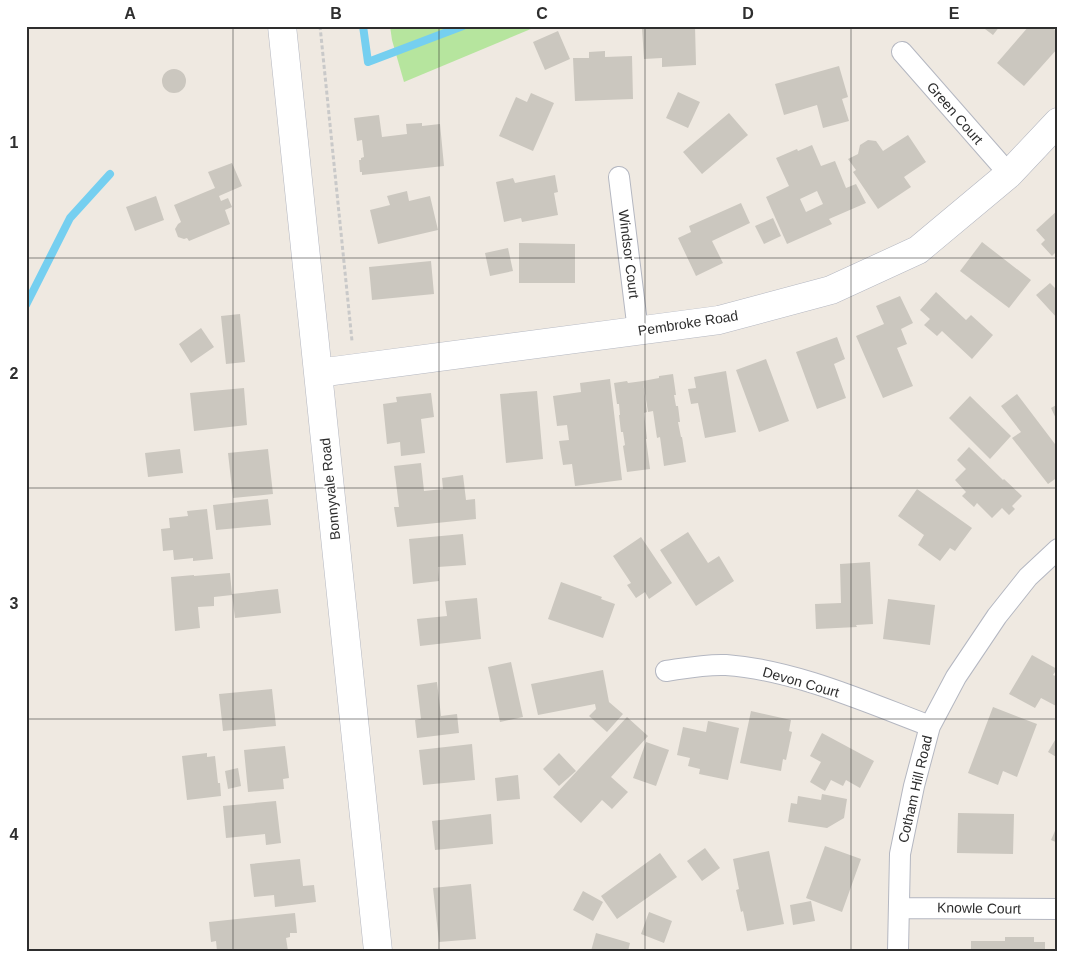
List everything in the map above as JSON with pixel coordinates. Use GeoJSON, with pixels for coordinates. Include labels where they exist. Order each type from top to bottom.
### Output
{"type":"FeatureCollection","features":[{"type":"Feature","properties":{"kind":"street","name":"Bonnyvale Road"},"geometry":{"type":"LineString","coordinates":[[282,26],[378,951]]}},
{"type":"Feature","properties":{"kind":"street","name":"Green Court"},"geometry":{"type":"LineString","coordinates":[[902,52],[1009,174]]}},
{"type":"Feature","properties":{"kind":"street","name":"Pembroke Road"},"geometry":{"type":"LineString","coordinates":[[318,372],[719,320],[831,290],[918,250],[1009,174],[1058,122]]}},
{"type":"Feature","properties":{"kind":"street","name":"Windsor Court"},"geometry":{"type":"LineString","coordinates":[[619,177],[638,331]]}},
{"type":"Feature","properties":{"kind":"street","name":"Cotham Hill Road"},"geometry":{"type":"LineString","coordinates":[[898,951],[900,854],[914,786],[930,726],[956,677],[997,616],[1028,578],[1058,549]]}},
{"type":"Feature","properties":{"kind":"street","name":"Devon Court"},"geometry":{"type":"LineString","coordinates":[[666,671],[697,666],[725,665],[753,668],[823,686],[930,726]]}},
{"type":"Feature","properties":{"kind":"street","name":"Knowle Court"},"geometry":{"type":"LineString","coordinates":[[900,908],[1058,910]]}},
{"type":"Feature","properties":{"kind":"path"},"geometry":{"type":"LineString","coordinates":[[320,26],[355,368]]}},
{"type":"Feature","properties":{"kind":"green space"},"geometry":{"type":"Polygon","coordinates":[[[390,26],[538,26],[404,82],[390,26]]]}},
{"type":"Feature","properties":{"kind":"building"},"geometry":{"type":"Polygon","coordinates":[[[695,26],[696,65],[662,67],[662,58],[644,59],[642,28],[695,26]]]}},
{"type":"Feature","properties":{"kind":"building"},"geometry":{"type":"Polygon","coordinates":[[[981,26],[1000,26],[993,35],[981,26]]]}},
{"type":"Feature","properties":{"kind":"building"},"geometry":{"type":"Polygon","coordinates":[[[1029,26],[1050,26],[1058,33],[1058,48],[1024,86],[997,63],[1029,26]]]}},
{"type":"Feature","properties":{"kind":"building"},"geometry":{"type":"Polygon","coordinates":[[[558,31],[570,59],[545,70],[533,42],[558,31]]]}},
{"type":"Feature","properties":{"kind":"building"},"geometry":{"type":"Polygon","coordinates":[[[605,51],[605,57],[632,56],[633,99],[575,101],[573,58],[589,58],[589,52],[605,51]]]}},
{"type":"Feature","properties":{"kind":"building"},"geometry":{"type":"Polygon","coordinates":[[[839,66],[848,97],[842,99],[849,121],[823,128],[817,105],[784,115],[775,84],[839,66]]]}},
{"type":"Feature","properties":{"kind":"building"},"geometry":{"type":"Polygon","coordinates":[[[169,69],[179,69],[186,76],[186,86],[179,93],[169,93],[162,86],[162,76],[169,69]]]}},
{"type":"Feature","properties":{"kind":"building"},"geometry":{"type":"Polygon","coordinates":[[[678,92],[700,102],[688,128],[666,118],[678,92]]]}},
{"type":"Feature","properties":{"kind":"building"},"geometry":{"type":"Polygon","coordinates":[[[531,93],[554,103],[533,151],[499,136],[516,97],[527,102],[531,93]]]}},
{"type":"Feature","properties":{"kind":"building"},"geometry":{"type":"Polygon","coordinates":[[[729,113],[748,135],[702,174],[683,152],[729,113]]]}},
{"type":"Feature","properties":{"kind":"building"},"geometry":{"type":"Polygon","coordinates":[[[379,115],[382,137],[407,134],[406,124],[422,123],[422,126],[440,124],[444,166],[362,175],[359,160],[364,157],[362,140],[357,141],[354,118],[379,115]]]}},
{"type":"Feature","properties":{"kind":"building"},"geometry":{"type":"Polygon","coordinates":[[[908,135],[926,162],[904,177],[911,187],[878,209],[853,172],[856,170],[848,159],[858,154],[860,145],[868,140],[876,141],[883,151],[908,135]]]}},
{"type":"Feature","properties":{"kind":"building"},"geometry":{"type":"Polygon","coordinates":[[[812,145],[821,166],[835,161],[846,188],[856,184],[866,203],[829,219],[832,224],[787,244],[766,197],[789,186],[776,158],[797,149],[798,151],[812,145]],[[817,191],[800,199],[806,212],[823,204],[817,191]]]}},
{"type":"Feature","properties":{"kind":"building"},"geometry":{"type":"Polygon","coordinates":[[[232,163],[242,186],[219,196],[221,201],[228,198],[232,207],[225,210],[230,224],[189,241],[187,238],[178,237],[175,229],[181,222],[174,205],[215,188],[208,172],[232,163]]]}},
{"type":"Feature","properties":{"kind":"building"},"geometry":{"type":"Polygon","coordinates":[[[555,175],[558,192],[554,193],[558,215],[522,222],[521,218],[504,222],[496,182],[513,178],[515,183],[555,175]]]}},
{"type":"Feature","properties":{"kind":"building"},"geometry":{"type":"Polygon","coordinates":[[[407,191],[409,201],[430,196],[438,230],[378,244],[370,210],[390,205],[387,196],[407,191]]]}},
{"type":"Feature","properties":{"kind":"building"},"geometry":{"type":"Polygon","coordinates":[[[156,196],[164,220],[135,231],[126,207],[156,196]]]}},
{"type":"Feature","properties":{"kind":"building"},"geometry":{"type":"Polygon","coordinates":[[[741,203],[750,223],[712,241],[723,263],[696,276],[678,238],[691,232],[689,226],[741,203]]]}},
{"type":"Feature","properties":{"kind":"building"},"geometry":{"type":"Polygon","coordinates":[[[1058,210],[1058,254],[1056,252],[1052,256],[1041,244],[1045,240],[1036,230],[1058,210]]]}},
{"type":"Feature","properties":{"kind":"building"},"geometry":{"type":"Polygon","coordinates":[[[773,218],[781,236],[764,244],[755,226],[773,218]]]}},
{"type":"Feature","properties":{"kind":"building"},"geometry":{"type":"Polygon","coordinates":[[[982,242],[1031,280],[1009,308],[960,271],[982,242]]]}},
{"type":"Feature","properties":{"kind":"building"},"geometry":{"type":"Polygon","coordinates":[[[519,243],[575,244],[575,283],[519,283],[519,243]]]}},
{"type":"Feature","properties":{"kind":"building"},"geometry":{"type":"Polygon","coordinates":[[[508,248],[513,271],[490,276],[485,253],[508,248]]]}},
{"type":"Feature","properties":{"kind":"building"},"geometry":{"type":"Polygon","coordinates":[[[431,261],[434,294],[372,300],[369,267],[431,261]]]}},
{"type":"Feature","properties":{"kind":"building"},"geometry":{"type":"Polygon","coordinates":[[[1050,283],[1058,291],[1058,319],[1036,295],[1050,283]]]}},
{"type":"Feature","properties":{"kind":"building"},"geometry":{"type":"Polygon","coordinates":[[[936,292],[966,320],[971,315],[993,335],[972,359],[942,331],[937,336],[924,325],[930,319],[920,310],[936,292]]]}},
{"type":"Feature","properties":{"kind":"building"},"geometry":{"type":"Polygon","coordinates":[[[900,296],[913,323],[901,329],[907,344],[897,348],[913,386],[883,398],[856,336],[884,324],[876,306],[900,296]]]}},
{"type":"Feature","properties":{"kind":"building"},"geometry":{"type":"Polygon","coordinates":[[[240,314],[245,362],[226,364],[221,316],[240,314]]]}},
{"type":"Feature","properties":{"kind":"building"},"geometry":{"type":"Polygon","coordinates":[[[201,328],[214,347],[191,363],[179,344],[201,328]]]}},
{"type":"Feature","properties":{"kind":"building"},"geometry":{"type":"Polygon","coordinates":[[[837,337],[845,359],[834,364],[846,398],[817,409],[796,352],[837,337]]]}},
{"type":"Feature","properties":{"kind":"building"},"geometry":{"type":"Polygon","coordinates":[[[766,359],[789,421],[759,432],[736,370],[766,359]]]}},
{"type":"Feature","properties":{"kind":"building"},"geometry":{"type":"Polygon","coordinates":[[[726,371],[736,432],[705,438],[698,403],[691,404],[688,389],[696,388],[694,377],[726,371]]]}},
{"type":"Feature","properties":{"kind":"building"},"geometry":{"type":"Polygon","coordinates":[[[673,374],[676,395],[674,395],[676,406],[678,406],[680,422],[678,422],[686,462],[664,466],[660,437],[657,438],[653,411],[648,412],[643,381],[673,374]]]}},
{"type":"Feature","properties":{"kind":"building"},"geometry":{"type":"Polygon","coordinates":[[[610,379],[622,480],[575,486],[572,464],[563,465],[559,441],[569,440],[567,425],[557,426],[553,396],[581,392],[580,383],[610,379]]]}},
{"type":"Feature","properties":{"kind":"building"},"geometry":{"type":"Polygon","coordinates":[[[627,381],[628,383],[643,381],[647,412],[644,413],[646,439],[650,469],[627,472],[623,446],[625,445],[623,432],[621,432],[619,404],[617,404],[614,383],[627,381]]]}},
{"type":"Feature","properties":{"kind":"building"},"geometry":{"type":"Polygon","coordinates":[[[244,388],[247,425],[194,431],[190,393],[244,388]]]}},
{"type":"Feature","properties":{"kind":"building"},"geometry":{"type":"Polygon","coordinates":[[[537,391],[543,459],[506,463],[500,394],[537,391]]]}},
{"type":"Feature","properties":{"kind":"building"},"geometry":{"type":"Polygon","coordinates":[[[431,393],[434,417],[421,419],[425,453],[401,456],[400,442],[387,444],[383,404],[397,402],[396,397],[431,393]]]}},
{"type":"Feature","properties":{"kind":"building"},"geometry":{"type":"Polygon","coordinates":[[[1017,394],[1058,448],[1058,477],[1048,484],[1012,438],[1021,432],[1001,406],[1017,394]]]}},
{"type":"Feature","properties":{"kind":"building"},"geometry":{"type":"Polygon","coordinates":[[[970,396],[1011,436],[990,459],[949,418],[970,396]]]}},
{"type":"Feature","properties":{"kind":"building"},"geometry":{"type":"Polygon","coordinates":[[[1058,404],[1058,423],[1051,408],[1058,404]]]}},
{"type":"Feature","properties":{"kind":"building"},"geometry":{"type":"Polygon","coordinates":[[[969,447],[1022,496],[1012,506],[1015,509],[1009,515],[1002,508],[992,518],[977,503],[974,507],[962,496],[966,492],[955,480],[966,469],[957,460],[969,447]]]}},
{"type":"Feature","properties":{"kind":"building"},"geometry":{"type":"Polygon","coordinates":[[[180,449],[183,473],[148,477],[145,453],[180,449]]]}},
{"type":"Feature","properties":{"kind":"building"},"geometry":{"type":"Polygon","coordinates":[[[268,449],[273,494],[233,498],[228,453],[268,449]]]}},
{"type":"Feature","properties":{"kind":"building"},"geometry":{"type":"Polygon","coordinates":[[[421,463],[424,491],[443,489],[442,478],[463,475],[466,500],[475,499],[476,519],[397,527],[394,507],[399,507],[394,466],[421,463]]]}},
{"type":"Feature","properties":{"kind":"building"},"geometry":{"type":"Polygon","coordinates":[[[917,489],[972,528],[955,551],[950,548],[940,561],[918,545],[924,535],[898,516],[917,489]]]}},
{"type":"Feature","properties":{"kind":"building"},"geometry":{"type":"Polygon","coordinates":[[[268,499],[271,525],[216,530],[213,505],[268,499]]]}},
{"type":"Feature","properties":{"kind":"building"},"geometry":{"type":"Polygon","coordinates":[[[207,509],[213,559],[193,561],[193,558],[174,560],[173,550],[163,551],[161,529],[170,528],[169,518],[188,516],[187,511],[207,509]]]}},
{"type":"Feature","properties":{"kind":"building"},"geometry":{"type":"Polygon","coordinates":[[[688,532],[708,563],[719,556],[734,581],[696,606],[660,550],[688,532]]]}},
{"type":"Feature","properties":{"kind":"building"},"geometry":{"type":"Polygon","coordinates":[[[463,534],[466,565],[438,567],[439,581],[413,584],[409,539],[463,534]]]}},
{"type":"Feature","properties":{"kind":"building"},"geometry":{"type":"Polygon","coordinates":[[[641,537],[672,583],[649,599],[645,592],[636,598],[627,585],[631,583],[613,556],[641,537]]]}},
{"type":"Feature","properties":{"kind":"building"},"geometry":{"type":"Polygon","coordinates":[[[870,562],[873,624],[856,625],[857,627],[816,629],[815,604],[841,603],[840,564],[870,562]]]}},
{"type":"Feature","properties":{"kind":"building"},"geometry":{"type":"Polygon","coordinates":[[[230,573],[232,595],[214,597],[214,606],[198,607],[200,628],[175,631],[171,577],[230,573]]]}},
{"type":"Feature","properties":{"kind":"building"},"geometry":{"type":"Polygon","coordinates":[[[561,582],[602,597],[601,599],[615,604],[603,638],[548,619],[561,582]]]}},
{"type":"Feature","properties":{"kind":"building"},"geometry":{"type":"Polygon","coordinates":[[[278,589],[281,613],[235,618],[232,594],[278,589]]]}},
{"type":"Feature","properties":{"kind":"building"},"geometry":{"type":"Polygon","coordinates":[[[477,598],[481,639],[420,646],[417,619],[447,616],[445,601],[477,598]]]}},
{"type":"Feature","properties":{"kind":"building"},"geometry":{"type":"Polygon","coordinates":[[[888,599],[935,605],[930,645],[883,639],[888,599]]]}},
{"type":"Feature","properties":{"kind":"building"},"geometry":{"type":"Polygon","coordinates":[[[1032,655],[1057,669],[1053,675],[1058,677],[1058,707],[1041,698],[1035,708],[1009,694],[1032,655]]]}},
{"type":"Feature","properties":{"kind":"building"},"geometry":{"type":"Polygon","coordinates":[[[511,662],[523,717],[500,722],[488,667],[511,662]]]}},
{"type":"Feature","properties":{"kind":"building"},"geometry":{"type":"Polygon","coordinates":[[[603,670],[609,702],[623,714],[607,732],[589,716],[596,709],[595,704],[538,715],[531,684],[603,670]]]}},
{"type":"Feature","properties":{"kind":"building"},"geometry":{"type":"Polygon","coordinates":[[[437,682],[441,716],[457,714],[459,733],[417,738],[415,720],[421,719],[417,685],[437,682]]]}},
{"type":"Feature","properties":{"kind":"building"},"geometry":{"type":"Polygon","coordinates":[[[272,689],[276,726],[223,731],[219,694],[272,689]]]}},
{"type":"Feature","properties":{"kind":"building"},"geometry":{"type":"Polygon","coordinates":[[[993,707],[1037,724],[1017,777],[1003,771],[998,785],[968,773],[993,707]]]}},
{"type":"Feature","properties":{"kind":"building"},"geometry":{"type":"Polygon","coordinates":[[[751,711],[791,720],[789,731],[792,732],[786,760],[783,759],[781,771],[740,763],[751,711]]]}},
{"type":"Feature","properties":{"kind":"building"},"geometry":{"type":"Polygon","coordinates":[[[627,717],[648,736],[611,777],[628,792],[612,809],[602,800],[581,823],[553,797],[627,717]]]}},
{"type":"Feature","properties":{"kind":"building"},"geometry":{"type":"Polygon","coordinates":[[[708,721],[739,728],[728,780],[699,774],[700,769],[688,766],[690,758],[677,755],[683,727],[706,732],[708,721]]]}},
{"type":"Feature","properties":{"kind":"building"},"geometry":{"type":"Polygon","coordinates":[[[822,733],[874,761],[860,788],[846,780],[843,786],[831,780],[825,791],[810,782],[821,762],[810,756],[822,733]]]}},
{"type":"Feature","properties":{"kind":"building"},"geometry":{"type":"Polygon","coordinates":[[[1058,735],[1058,758],[1048,752],[1058,735]]]}},
{"type":"Feature","properties":{"kind":"building"},"geometry":{"type":"Polygon","coordinates":[[[646,742],[669,750],[656,786],[633,778],[646,742]]]}},
{"type":"Feature","properties":{"kind":"building"},"geometry":{"type":"Polygon","coordinates":[[[472,744],[475,780],[423,785],[419,750],[472,744]]]}},
{"type":"Feature","properties":{"kind":"building"},"geometry":{"type":"Polygon","coordinates":[[[285,746],[289,778],[283,779],[284,789],[248,792],[244,750],[285,746]]]}},
{"type":"Feature","properties":{"kind":"building"},"geometry":{"type":"Polygon","coordinates":[[[207,753],[207,757],[215,756],[221,796],[187,800],[182,756],[207,753]]]}},
{"type":"Feature","properties":{"kind":"building"},"geometry":{"type":"Polygon","coordinates":[[[559,753],[576,771],[559,786],[543,769],[559,753]]]}},
{"type":"Feature","properties":{"kind":"building"},"geometry":{"type":"Polygon","coordinates":[[[238,768],[241,786],[228,789],[225,771],[238,768]]]}},
{"type":"Feature","properties":{"kind":"building"},"geometry":{"type":"Polygon","coordinates":[[[518,775],[520,799],[497,801],[495,778],[518,775]]]}},
{"type":"Feature","properties":{"kind":"building"},"geometry":{"type":"Polygon","coordinates":[[[822,794],[847,799],[844,818],[827,828],[788,822],[791,803],[797,804],[798,796],[821,800],[822,794]]]}},
{"type":"Feature","properties":{"kind":"building"},"geometry":{"type":"Polygon","coordinates":[[[276,801],[281,843],[266,845],[265,834],[226,838],[223,806],[276,801]]]}},
{"type":"Feature","properties":{"kind":"building"},"geometry":{"type":"Polygon","coordinates":[[[958,813],[1014,814],[1013,854],[957,853],[958,813]]]}},
{"type":"Feature","properties":{"kind":"building"},"geometry":{"type":"Polygon","coordinates":[[[491,814],[493,844],[435,850],[432,821],[491,814]]]}},
{"type":"Feature","properties":{"kind":"building"},"geometry":{"type":"Polygon","coordinates":[[[1058,824],[1058,843],[1051,840],[1058,824]]]}},
{"type":"Feature","properties":{"kind":"building"},"geometry":{"type":"Polygon","coordinates":[[[825,846],[861,859],[842,912],[806,898],[825,846]]]}},
{"type":"Feature","properties":{"kind":"building"},"geometry":{"type":"Polygon","coordinates":[[[705,848],[720,868],[702,881],[687,861],[705,848]]]}},
{"type":"Feature","properties":{"kind":"building"},"geometry":{"type":"Polygon","coordinates":[[[769,851],[784,924],[747,931],[736,890],[739,889],[733,859],[769,851]]]}},
{"type":"Feature","properties":{"kind":"building"},"geometry":{"type":"Polygon","coordinates":[[[660,853],[677,877],[617,919],[601,896],[660,853]]]}},
{"type":"Feature","properties":{"kind":"building"},"geometry":{"type":"Polygon","coordinates":[[[300,859],[303,886],[314,885],[316,902],[275,907],[274,895],[254,897],[250,864],[300,859]]]}},
{"type":"Feature","properties":{"kind":"building"},"geometry":{"type":"Polygon","coordinates":[[[471,884],[476,939],[439,942],[433,888],[471,884]]]}},
{"type":"Feature","properties":{"kind":"building"},"geometry":{"type":"Polygon","coordinates":[[[583,891],[603,902],[593,921],[573,910],[583,891]]]}},
{"type":"Feature","properties":{"kind":"building"},"geometry":{"type":"Polygon","coordinates":[[[811,901],[815,921],[793,925],[790,905],[811,901]]]}},
{"type":"Feature","properties":{"kind":"building"},"geometry":{"type":"Polygon","coordinates":[[[649,912],[672,921],[664,943],[641,934],[649,912]]]}},
{"type":"Feature","properties":{"kind":"building"},"geometry":{"type":"Polygon","coordinates":[[[295,913],[297,933],[290,933],[290,937],[286,938],[288,951],[265,951],[265,949],[217,951],[216,941],[211,942],[209,922],[295,913]]]}},
{"type":"Feature","properties":{"kind":"building"},"geometry":{"type":"Polygon","coordinates":[[[596,933],[630,943],[628,951],[591,951],[596,933]]]}},
{"type":"Feature","properties":{"kind":"building"},"geometry":{"type":"Polygon","coordinates":[[[1005,937],[1034,937],[1034,942],[1045,942],[1045,951],[971,951],[971,941],[1005,941],[1005,937]]]}},
{"type":"Feature","properties":{"kind":"waterway"},"geometry":{"type":"LineString","coordinates":[[363,26],[368,62],[463,26]]}},
{"type":"Feature","properties":{"kind":"waterway"},"geometry":{"type":"LineString","coordinates":[[26,305],[70,218],[110,174]]}}]}
